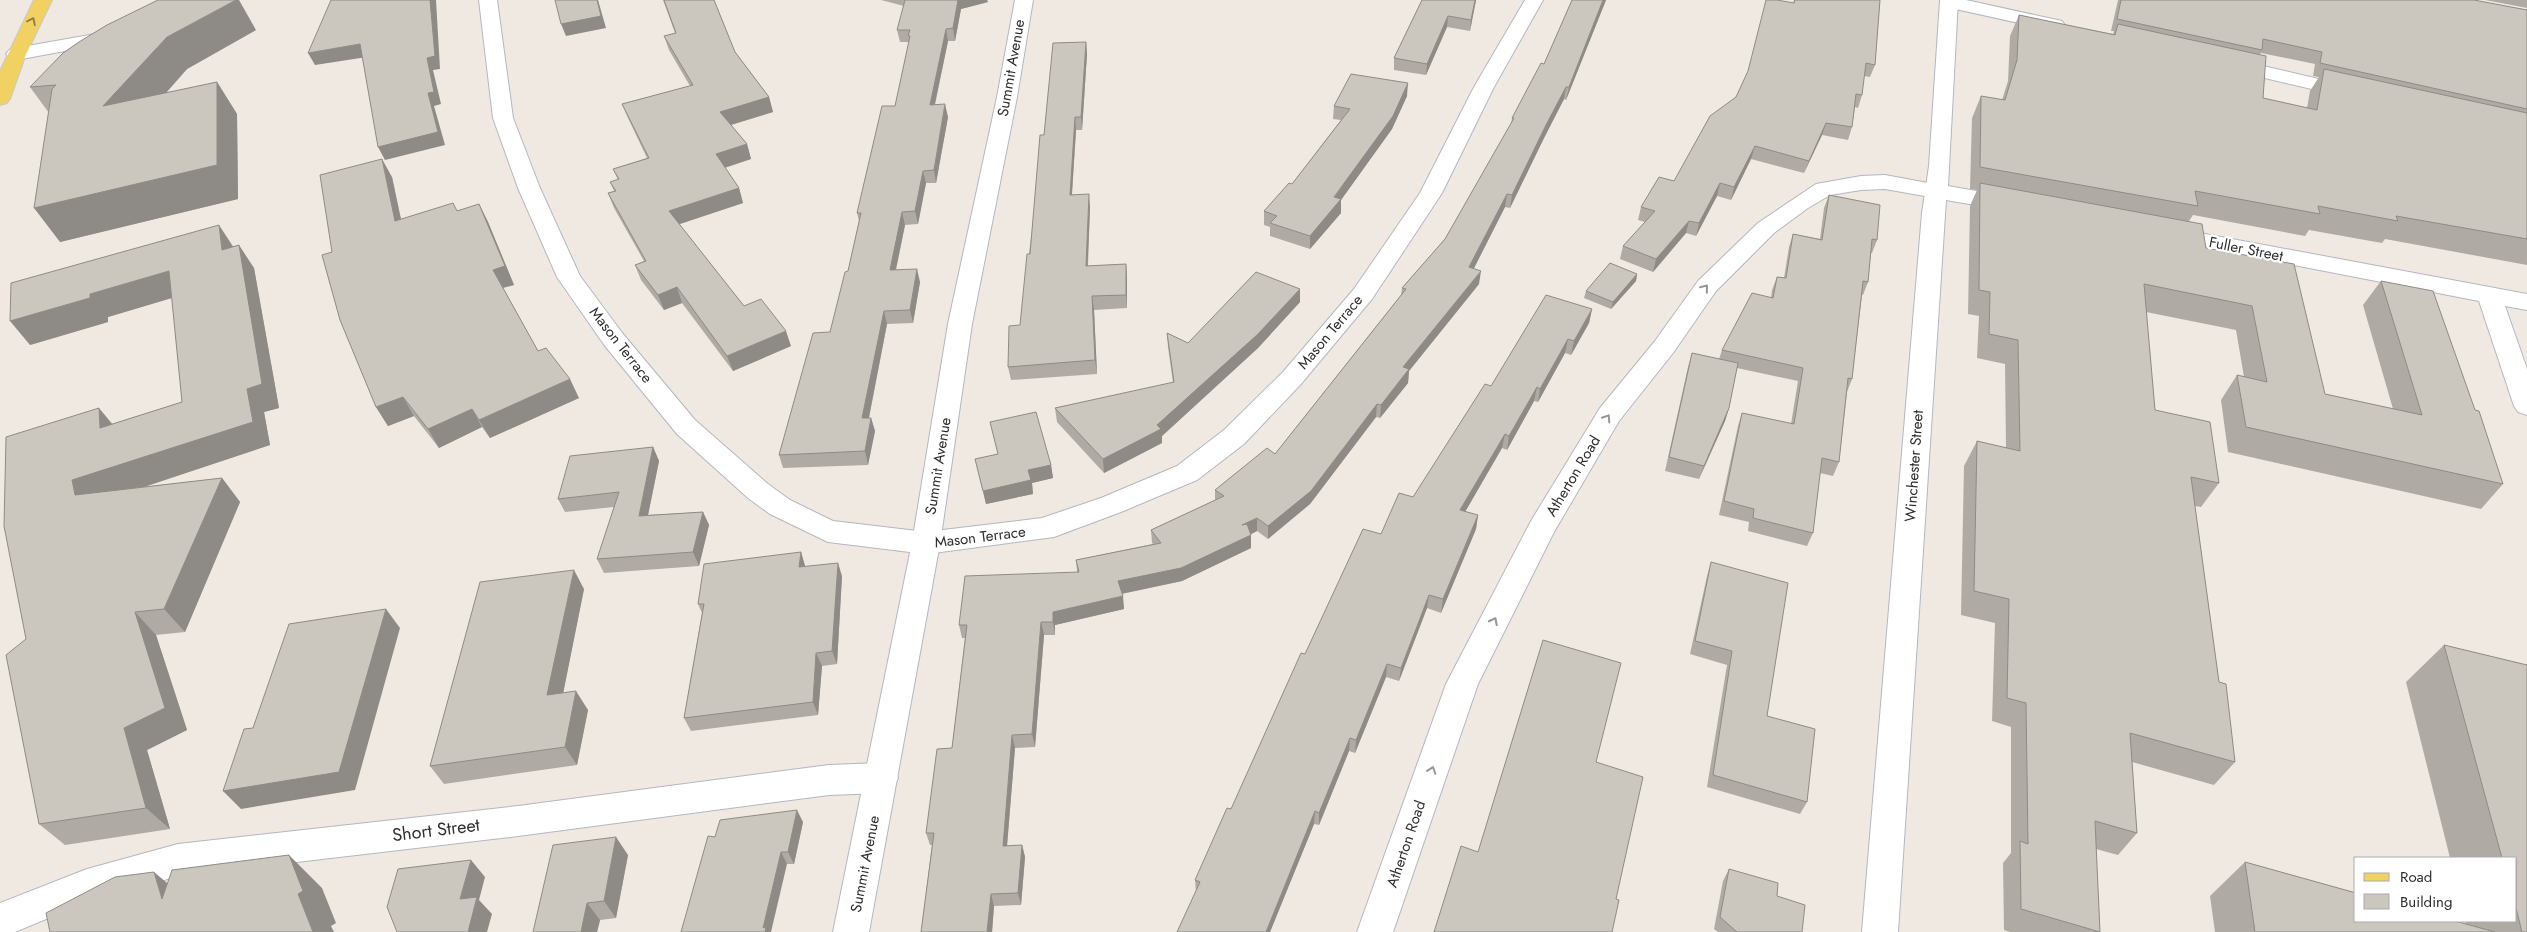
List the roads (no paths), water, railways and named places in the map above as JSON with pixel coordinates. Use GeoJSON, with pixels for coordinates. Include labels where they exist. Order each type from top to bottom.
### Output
{"type":"FeatureCollection","features":[{"type":"Feature","properties":{"kind":"main road"},"geometry":{"type":"LineString","coordinates":[[0,99],[16,54],[43,0]]}},
{"type":"Feature","properties":{"kind":"street","name":"Mason Terrace"},"geometry":{"type":"LineString","coordinates":[[488,0],[504,118],[530,191],[570,277],[614,340],[686,427],[758,491],[780,507],[828,531],[926,543],[1044,529],[1111,505],[1187,473],[1234,437],[1292,378],[1364,294],[1431,193],[1484,87],[1534,0]]}},
{"type":"Feature","properties":{"kind":"street","name":"Summit Avenue"},"geometry":{"type":"LineString","coordinates":[[852,932],[926,543],[960,324],[1007,97],[1024,0]]}},
{"type":"Feature","properties":{"kind":"street"},"geometry":{"type":"LineString","coordinates":[[1949,1],[2075,30]]}},
{"type":"Feature","properties":{"kind":"street","name":"Winchester Street"},"geometry":{"type":"LineString","coordinates":[[1880,932],[1936,191],[1940,159],[1949,1]]}},
{"type":"Feature","properties":{"kind":"street"},"geometry":{"type":"LineString","coordinates":[[16,54],[89,42],[132,31]]}},
{"type":"Feature","properties":{"kind":"street"},"geometry":{"type":"LineString","coordinates":[[2212,60],[2368,95]]}},
{"type":"Feature","properties":{"kind":"street","name":"Atherton Road"},"geometry":{"type":"LineString","coordinates":[[1375,932],[1462,684],[1541,529],[1609,415],[1664,347],[1707,286],[1766,228],[1800,203],[1824,189],[1861,183],[1885,182],[1936,191]]}},
{"type":"Feature","properties":{"kind":"street"},"geometry":{"type":"LineString","coordinates":[[1936,191],[2027,208]]}},
{"type":"Feature","properties":{"kind":"street","name":"Fuller Street"},"geometry":{"type":"LineString","coordinates":[[2145,230],[2527,302]]}},
{"type":"Feature","properties":{"kind":"street"},"geometry":{"type":"LineString","coordinates":[[2489,295],[2527,406]]}},
{"type":"Feature","properties":{"kind":"street","name":"Short Street"},"geometry":{"type":"LineString","coordinates":[[0,921],[43,901],[87,884],[138,868],[178,860],[518,821],[829,780],[881,778]]}}]}
